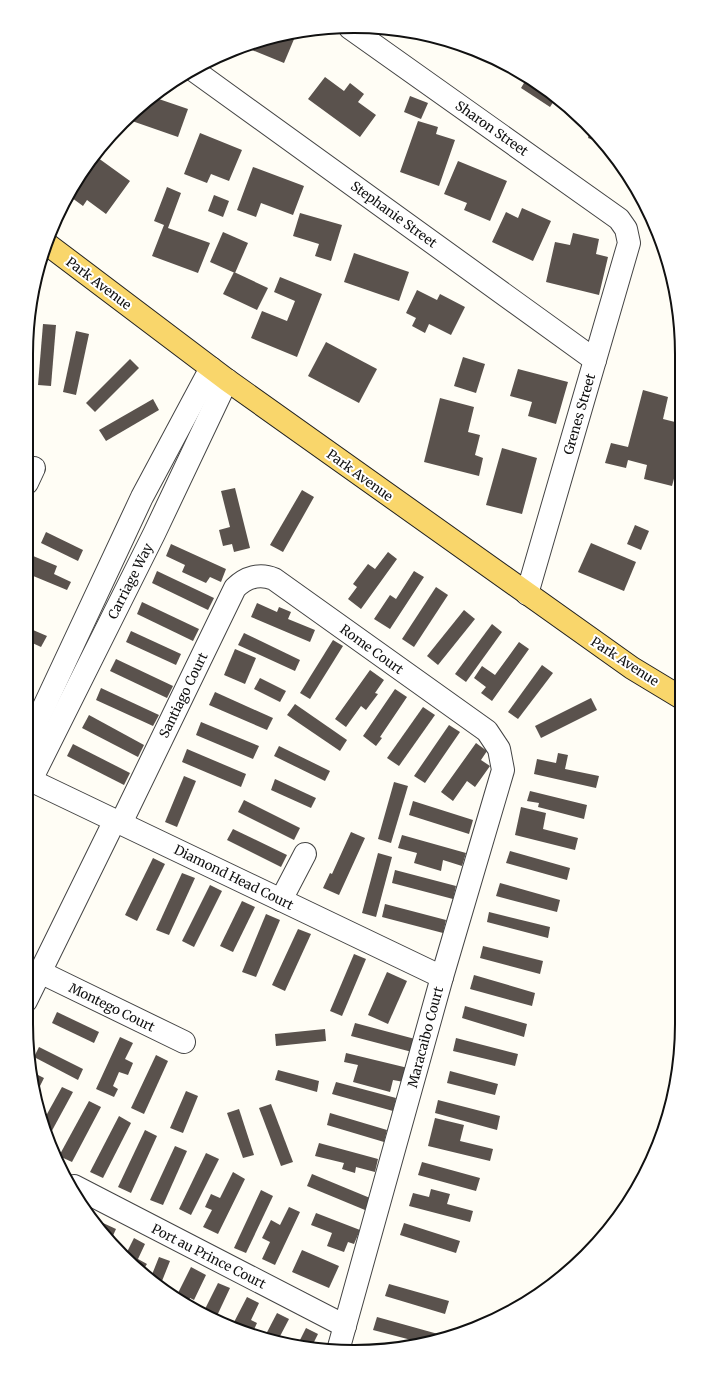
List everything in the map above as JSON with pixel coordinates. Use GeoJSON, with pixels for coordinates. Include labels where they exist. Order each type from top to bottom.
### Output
{"type":"FeatureCollection","features":[{"type":"Feature","properties":{"kind":"main road","name":"Park Avenue"},"geometry":{"type":"LineString","coordinates":[[51,247],[219,374],[632,668],[675,694]]}},
{"type":"Feature","properties":{"kind":"street","name":"Sharon Street"},"geometry":{"type":"LineString","coordinates":[[357,33],[619,219],[626,229],[627,235]]}},
{"type":"Feature","properties":{"kind":"street","name":"Stephanie Street"},"geometry":{"type":"LineString","coordinates":[[198,74],[596,360]]}},
{"type":"Feature","properties":{"kind":"street","name":"Grenes Street"},"geometry":{"type":"LineString","coordinates":[[527,594],[629,243],[627,235]]}},
{"type":"Feature","properties":{"kind":"street","name":"Carriage Way"},"geometry":{"type":"LineString","coordinates":[[33,730],[142,497],[219,374]]}},
{"type":"Feature","properties":{"kind":"street","name":"Carriage Way"},"geometry":{"type":"LineString","coordinates":[[33,769],[127,587],[219,374]]}},
{"type":"Feature","properties":{"kind":"street"},"geometry":{"type":"LineString","coordinates":[[105,576],[127,587]]}},
{"type":"Feature","properties":{"kind":"street","name":"Rome Court"},"geometry":{"type":"LineString","coordinates":[[255,577],[266,576],[274,579],[487,731]]}},
{"type":"Feature","properties":{"kind":"street","name":"Santiago Court"},"geometry":{"type":"LineString","coordinates":[[33,986],[118,822],[235,588],[242,581],[255,577]]}},
{"type":"Feature","properties":{"kind":"street","name":"Maracaibo Court"},"geometry":{"type":"LineString","coordinates":[[340,1344],[442,977],[503,770],[499,749],[487,731]]}},
{"type":"Feature","properties":{"kind":"street","name":"Diamond Head Court"},"geometry":{"type":"LineString","coordinates":[[33,781],[442,977]]}},
{"type":"Feature","properties":{"kind":"street"},"geometry":{"type":"LineString","coordinates":[[281,900],[305,854]]}},
{"type":"Feature","properties":{"kind":"street","name":"Montego Court"},"geometry":{"type":"LineString","coordinates":[[40,972],[184,1042]]}},
{"type":"Feature","properties":{"kind":"street","name":"Port au Prince Court"},"geometry":{"type":"LineString","coordinates":[[79,1188],[345,1326]]}},
{"type":"Feature","properties":{"kind":"building"},"geometry":{"type":"Polygon","coordinates":[[[294,39],[284,63],[252,50],[294,39]]]}},
{"type":"Feature","properties":{"kind":"building"},"geometry":{"type":"Polygon","coordinates":[[[325,77],[344,91],[350,83],[364,94],[358,102],[376,115],[360,137],[308,99],[325,77]]]}},
{"type":"Feature","properties":{"kind":"building"},"geometry":{"type":"Polygon","coordinates":[[[524,82],[553,102],[550,107],[521,88],[524,82]]]}},
{"type":"Feature","properties":{"kind":"building"},"geometry":{"type":"Polygon","coordinates":[[[410,96],[428,103],[421,119],[404,112],[410,96]]]}},
{"type":"Feature","properties":{"kind":"building"},"geometry":{"type":"Polygon","coordinates":[[[159,99],[188,109],[178,137],[133,121],[159,99]]]}},
{"type":"Feature","properties":{"kind":"building"},"geometry":{"type":"Polygon","coordinates":[[[418,121],[438,127],[436,134],[455,140],[439,186],[400,172],[418,121]]]}},
{"type":"Feature","properties":{"kind":"building"},"geometry":{"type":"Polygon","coordinates":[[[200,133],[242,150],[229,181],[211,174],[207,183],[184,174],[200,133]]]}},
{"type":"Feature","properties":{"kind":"building"},"geometry":{"type":"Polygon","coordinates":[[[99,159],[130,181],[106,214],[87,200],[83,206],[73,199],[99,159]]]}},
{"type":"Feature","properties":{"kind":"building"},"geometry":{"type":"Polygon","coordinates":[[[458,161],[507,181],[490,221],[464,210],[467,203],[444,194],[458,161]]]}},
{"type":"Feature","properties":{"kind":"building"},"geometry":{"type":"Polygon","coordinates":[[[253,167],[304,186],[293,215],[261,203],[256,217],[237,210],[253,167]]]}},
{"type":"Feature","properties":{"kind":"building"},"geometry":{"type":"Polygon","coordinates":[[[167,187],[181,193],[168,228],[210,243],[198,273],[152,256],[164,225],[154,221],[167,187]]]}},
{"type":"Feature","properties":{"kind":"building"},"geometry":{"type":"Polygon","coordinates":[[[214,195],[229,201],[223,217],[208,211],[214,195]]]}},
{"type":"Feature","properties":{"kind":"building"},"geometry":{"type":"Polygon","coordinates":[[[522,208],[551,221],[533,261],[492,242],[506,212],[518,218],[522,208]]]}},
{"type":"Feature","properties":{"kind":"building"},"geometry":{"type":"Polygon","coordinates":[[[300,213],[342,225],[331,261],[315,256],[319,244],[293,236],[300,213]]]}},
{"type":"Feature","properties":{"kind":"building"},"geometry":{"type":"Polygon","coordinates":[[[223,232],[248,243],[235,273],[210,262],[223,232]]]}},
{"type":"Feature","properties":{"kind":"building"},"geometry":{"type":"Polygon","coordinates":[[[573,233],[599,239],[596,254],[608,257],[599,295],[546,282],[555,242],[570,245],[573,233]]]}},
{"type":"Feature","properties":{"kind":"building"},"geometry":{"type":"Polygon","coordinates":[[[354,253],[409,272],[399,301],[344,282],[354,253]]]}},
{"type":"Feature","properties":{"kind":"building"},"geometry":{"type":"Polygon","coordinates":[[[234,272],[268,288],[257,310],[223,294],[234,272]]]}},
{"type":"Feature","properties":{"kind":"building"},"geometry":{"type":"Polygon","coordinates":[[[280,277],[322,294],[297,357],[251,338],[262,311],[287,321],[295,301],[274,292],[280,277]]]}},
{"type":"Feature","properties":{"kind":"building"},"geometry":{"type":"Polygon","coordinates":[[[417,290],[437,300],[440,294],[465,307],[451,335],[429,324],[425,333],[412,326],[416,318],[406,313],[417,290]]]}},
{"type":"Feature","properties":{"kind":"building"},"geometry":{"type":"Polygon","coordinates":[[[43,324],[56,325],[51,386],[38,385],[43,324]]]}},
{"type":"Feature","properties":{"kind":"building"},"geometry":{"type":"Polygon","coordinates":[[[76,331],[89,334],[76,395],[63,392],[76,331]]]}},
{"type":"Feature","properties":{"kind":"building"},"geometry":{"type":"Polygon","coordinates":[[[326,342],[377,369],[359,403],[308,376],[326,342]]]}},
{"type":"Feature","properties":{"kind":"building"},"geometry":{"type":"Polygon","coordinates":[[[463,357],[485,364],[476,393],[454,386],[463,357]]]}},
{"type":"Feature","properties":{"kind":"building"},"geometry":{"type":"Polygon","coordinates":[[[130,359],[139,368],[95,412],[86,403],[130,359]]]}},
{"type":"Feature","properties":{"kind":"building"},"geometry":{"type":"Polygon","coordinates":[[[518,369],[568,382],[556,424],[528,416],[532,402],[510,396],[518,369]]]}},
{"type":"Feature","properties":{"kind":"building"},"geometry":{"type":"Polygon","coordinates":[[[643,390],[668,397],[663,419],[675,422],[675,475],[672,486],[644,479],[647,465],[628,460],[626,468],[605,463],[611,443],[628,447],[643,390]]]}},
{"type":"Feature","properties":{"kind":"building"},"geometry":{"type":"Polygon","coordinates":[[[440,398],[474,407],[468,432],[480,435],[475,455],[483,458],[479,476],[424,462],[440,398]]]}},
{"type":"Feature","properties":{"kind":"building"},"geometry":{"type":"Polygon","coordinates":[[[153,399],[159,410],[106,441],[99,430],[153,399]]]}},
{"type":"Feature","properties":{"kind":"building"},"geometry":{"type":"Polygon","coordinates":[[[502,448],[537,458],[522,514],[486,505],[502,448]]]}},
{"type":"Feature","properties":{"kind":"building"},"geometry":{"type":"Polygon","coordinates":[[[235,488],[250,548],[234,552],[232,544],[223,546],[219,530],[230,527],[221,491],[235,488]]]}},
{"type":"Feature","properties":{"kind":"building"},"geometry":{"type":"Polygon","coordinates":[[[302,490],[314,497],[283,552],[270,545],[302,490]]]}},
{"type":"Feature","properties":{"kind":"building"},"geometry":{"type":"Polygon","coordinates":[[[635,525],[649,531],[641,550],[627,544],[635,525]]]}},
{"type":"Feature","properties":{"kind":"building"},"geometry":{"type":"Polygon","coordinates":[[[46,532],[83,550],[78,561],[41,543],[46,532]]]}},
{"type":"Feature","properties":{"kind":"building"},"geometry":{"type":"Polygon","coordinates":[[[591,543],[636,562],[624,591],[578,572],[591,543]]]}},
{"type":"Feature","properties":{"kind":"building"},"geometry":{"type":"Polygon","coordinates":[[[171,544],[226,569],[221,582],[210,577],[206,583],[182,572],[185,565],[166,556],[171,544]]]}},
{"type":"Feature","properties":{"kind":"building"},"geometry":{"type":"Polygon","coordinates":[[[388,552],[397,559],[361,609],[348,599],[357,587],[353,584],[368,564],[375,569],[388,552]]]}},
{"type":"Feature","properties":{"kind":"building"},"geometry":{"type":"Polygon","coordinates":[[[33,556],[57,566],[54,574],[71,582],[67,590],[33,576],[33,556]]]}},
{"type":"Feature","properties":{"kind":"building"},"geometry":{"type":"Polygon","coordinates":[[[157,571],[214,598],[208,610],[152,583],[157,571]]]}},
{"type":"Feature","properties":{"kind":"building"},"geometry":{"type":"Polygon","coordinates":[[[414,571],[424,577],[390,629],[374,619],[390,595],[396,599],[414,571]]]}},
{"type":"Feature","properties":{"kind":"building"},"geometry":{"type":"Polygon","coordinates":[[[436,587],[448,595],[414,647],[402,639],[436,587]]]}},
{"type":"Feature","properties":{"kind":"building"},"geometry":{"type":"Polygon","coordinates":[[[142,602],[199,629],[193,641],[137,614],[142,602]]]}},
{"type":"Feature","properties":{"kind":"building"},"geometry":{"type":"Polygon","coordinates":[[[257,603],[277,612],[279,607],[291,612],[288,619],[315,630],[310,642],[251,617],[257,603]]]}},
{"type":"Feature","properties":{"kind":"building"},"geometry":{"type":"Polygon","coordinates":[[[464,610],[475,619],[438,665],[427,656],[464,610]]]}},
{"type":"Feature","properties":{"kind":"building"},"geometry":{"type":"Polygon","coordinates":[[[492,624],[502,632],[466,682],[455,674],[492,624]]]}},
{"type":"Feature","properties":{"kind":"building"},"geometry":{"type":"Polygon","coordinates":[[[33,630],[47,636],[41,647],[33,643],[33,630]]]}},
{"type":"Feature","properties":{"kind":"building"},"geometry":{"type":"Polygon","coordinates":[[[131,631],[181,654],[176,665],[126,642],[131,631]]]}},
{"type":"Feature","properties":{"kind":"building"},"geometry":{"type":"Polygon","coordinates":[[[244,633],[300,660],[295,671],[238,645],[244,633]]]}},
{"type":"Feature","properties":{"kind":"building"},"geometry":{"type":"Polygon","coordinates":[[[333,640],[343,646],[310,699],[300,693],[333,640]]]}},
{"type":"Feature","properties":{"kind":"building"},"geometry":{"type":"Polygon","coordinates":[[[519,642],[529,649],[492,701],[481,693],[486,687],[474,678],[482,666],[495,675],[519,642]]]}},
{"type":"Feature","properties":{"kind":"building"},"geometry":{"type":"Polygon","coordinates":[[[235,649],[256,658],[245,684],[224,675],[235,649]]]}},
{"type":"Feature","properties":{"kind":"building"},"geometry":{"type":"Polygon","coordinates":[[[116,659],[173,686],[167,698],[110,671],[116,659]]]}},
{"type":"Feature","properties":{"kind":"building"},"geometry":{"type":"Polygon","coordinates":[[[542,665],[553,673],[518,719],[508,712],[542,665]]]}},
{"type":"Feature","properties":{"kind":"building"},"geometry":{"type":"Polygon","coordinates":[[[370,670],[384,680],[375,693],[378,694],[366,710],[361,706],[346,727],[335,719],[370,670]]]}},
{"type":"Feature","properties":{"kind":"building"},"geometry":{"type":"Polygon","coordinates":[[[260,678],[286,691],[280,702],[254,689],[260,678]]]}},
{"type":"Feature","properties":{"kind":"building"},"geometry":{"type":"Polygon","coordinates":[[[101,688],[159,715],[153,726],[96,700],[101,688]]]}},
{"type":"Feature","properties":{"kind":"building"},"geometry":{"type":"Polygon","coordinates":[[[395,689],[407,697],[380,737],[382,738],[376,746],[363,736],[395,689]]]}},
{"type":"Feature","properties":{"kind":"building"},"geometry":{"type":"Polygon","coordinates":[[[215,692],[273,718],[267,730],[209,705],[215,692]]]}},
{"type":"Feature","properties":{"kind":"building"},"geometry":{"type":"Polygon","coordinates":[[[591,698],[597,710],[541,738],[535,726],[591,698]]]}},
{"type":"Feature","properties":{"kind":"building"},"geometry":{"type":"Polygon","coordinates":[[[295,704],[347,740],[340,751],[287,715],[295,704]]]}},
{"type":"Feature","properties":{"kind":"building"},"geometry":{"type":"Polygon","coordinates":[[[423,707],[435,715],[399,766],[387,758],[423,707]]]}},
{"type":"Feature","properties":{"kind":"building"},"geometry":{"type":"Polygon","coordinates":[[[89,715],[144,745],[138,757],[82,728],[89,715]]]}},
{"type":"Feature","properties":{"kind":"building"},"geometry":{"type":"Polygon","coordinates":[[[201,722],[259,746],[253,759],[196,735],[201,722]]]}},
{"type":"Feature","properties":{"kind":"building"},"geometry":{"type":"Polygon","coordinates":[[[449,725],[460,732],[425,783],[414,776],[449,725]]]}},
{"type":"Feature","properties":{"kind":"building"},"geometry":{"type":"Polygon","coordinates":[[[476,743],[487,751],[481,760],[490,766],[475,787],[467,781],[453,801],[441,792],[476,743]]]}},
{"type":"Feature","properties":{"kind":"building"},"geometry":{"type":"Polygon","coordinates":[[[73,744],[130,773],[124,785],[67,756],[73,744]]]}},
{"type":"Feature","properties":{"kind":"building"},"geometry":{"type":"Polygon","coordinates":[[[279,746],[330,771],[325,781],[274,756],[279,746]]]}},
{"type":"Feature","properties":{"kind":"building"},"geometry":{"type":"Polygon","coordinates":[[[187,749],[246,774],[241,787],[182,762],[187,749]]]}},
{"type":"Feature","properties":{"kind":"building"},"geometry":{"type":"Polygon","coordinates":[[[558,753],[568,755],[565,769],[599,776],[596,788],[534,774],[537,759],[556,763],[558,753]]]}},
{"type":"Feature","properties":{"kind":"building"},"geometry":{"type":"Polygon","coordinates":[[[184,776],[196,781],[177,827],[165,822],[184,776]]]}},
{"type":"Feature","properties":{"kind":"building"},"geometry":{"type":"Polygon","coordinates":[[[275,779],[316,798],[311,808],[271,790],[275,779]]]}},
{"type":"Feature","properties":{"kind":"building"},"geometry":{"type":"Polygon","coordinates":[[[394,782],[408,786],[391,843],[378,839],[394,782]]]}},
{"type":"Feature","properties":{"kind":"building"},"geometry":{"type":"Polygon","coordinates":[[[530,791],[587,805],[584,819],[538,807],[539,803],[527,801],[530,791]]]}},
{"type":"Feature","properties":{"kind":"building"},"geometry":{"type":"Polygon","coordinates":[[[244,800],[300,828],[294,840],[238,812],[244,800]]]}},
{"type":"Feature","properties":{"kind":"building"},"geometry":{"type":"Polygon","coordinates":[[[413,801],[473,820],[469,834],[409,815],[413,801]]]}},
{"type":"Feature","properties":{"kind":"building"},"geometry":{"type":"Polygon","coordinates":[[[521,807],[546,813],[543,829],[578,838],[575,850],[515,835],[521,807]]]}},
{"type":"Feature","properties":{"kind":"building"},"geometry":{"type":"Polygon","coordinates":[[[233,829],[287,855],[281,867],[227,840],[233,829]]]}},
{"type":"Feature","properties":{"kind":"building"},"geometry":{"type":"Polygon","coordinates":[[[351,832],[365,838],[339,895],[323,888],[330,873],[332,874],[351,832]]]}},
{"type":"Feature","properties":{"kind":"building"},"geometry":{"type":"Polygon","coordinates":[[[402,835],[466,853],[462,866],[443,860],[441,871],[414,863],[417,853],[398,848],[402,835]]]}},
{"type":"Feature","properties":{"kind":"building"},"geometry":{"type":"Polygon","coordinates":[[[510,851],[570,868],[567,880],[506,863],[510,851]]]}},
{"type":"Feature","properties":{"kind":"building"},"geometry":{"type":"Polygon","coordinates":[[[378,853],[392,857],[376,917],[362,913],[378,853]]]}},
{"type":"Feature","properties":{"kind":"building"},"geometry":{"type":"Polygon","coordinates":[[[153,858],[165,864],[137,921],[125,915],[153,858]]]}},
{"type":"Feature","properties":{"kind":"building"},"geometry":{"type":"Polygon","coordinates":[[[395,870],[456,886],[453,899],[392,883],[395,870]]]}},
{"type":"Feature","properties":{"kind":"building"},"geometry":{"type":"Polygon","coordinates":[[[182,873],[195,878],[169,935],[156,930],[182,873]]]}},
{"type":"Feature","properties":{"kind":"building"},"geometry":{"type":"Polygon","coordinates":[[[500,883],[560,900],[557,912],[496,896],[500,883]]]}},
{"type":"Feature","properties":{"kind":"building"},"geometry":{"type":"Polygon","coordinates":[[[210,885],[222,891],[194,947],[182,941],[210,885]]]}},
{"type":"Feature","properties":{"kind":"building"},"geometry":{"type":"Polygon","coordinates":[[[242,901],[255,907],[233,952],[220,946],[242,901]]]}},
{"type":"Feature","properties":{"kind":"building"},"geometry":{"type":"Polygon","coordinates":[[[385,904],[446,920],[443,933],[382,917],[385,904]]]}},
{"type":"Feature","properties":{"kind":"building"},"geometry":{"type":"Polygon","coordinates":[[[489,912],[550,927],[548,938],[487,922],[489,912]]]}},
{"type":"Feature","properties":{"kind":"building"},"geometry":{"type":"Polygon","coordinates":[[[266,914],[280,920],[256,977],[242,972],[266,914]]]}},
{"type":"Feature","properties":{"kind":"building"},"geometry":{"type":"Polygon","coordinates":[[[298,929],[311,934],[285,991],[272,985],[298,929]]]}},
{"type":"Feature","properties":{"kind":"building"},"geometry":{"type":"Polygon","coordinates":[[[483,946],[543,961],[540,974],[480,958],[483,946]]]}},
{"type":"Feature","properties":{"kind":"building"},"geometry":{"type":"Polygon","coordinates":[[[354,954],[366,959],[342,1016],[330,1011],[354,954]]]}},
{"type":"Feature","properties":{"kind":"building"},"geometry":{"type":"Polygon","coordinates":[[[387,972],[407,981],[388,1024],[368,1015],[387,972]]]}},
{"type":"Feature","properties":{"kind":"building"},"geometry":{"type":"Polygon","coordinates":[[[474,975],[535,993],[532,1006],[470,989],[474,975]]]}},
{"type":"Feature","properties":{"kind":"building"},"geometry":{"type":"Polygon","coordinates":[[[465,1006],[527,1024],[524,1037],[462,1018],[465,1006]]]}},
{"type":"Feature","properties":{"kind":"building"},"geometry":{"type":"Polygon","coordinates":[[[57,1012],[99,1032],[94,1043],[52,1023],[57,1012]]]}},
{"type":"Feature","properties":{"kind":"building"},"geometry":{"type":"Polygon","coordinates":[[[355,1023],[415,1039],[412,1052],[351,1036],[355,1023]]]}},
{"type":"Feature","properties":{"kind":"building"},"geometry":{"type":"Polygon","coordinates":[[[325,1029],[326,1041],[276,1046],[275,1034],[325,1029]]]}},
{"type":"Feature","properties":{"kind":"building"},"geometry":{"type":"Polygon","coordinates":[[[120,1037],[133,1043],[125,1059],[133,1063],[128,1075],[119,1072],[113,1086],[118,1089],[114,1097],[96,1089],[120,1037]]]}},
{"type":"Feature","properties":{"kind":"building"},"geometry":{"type":"Polygon","coordinates":[[[456,1038],[518,1054],[515,1066],[453,1051],[456,1038]]]}},
{"type":"Feature","properties":{"kind":"building"},"geometry":{"type":"Polygon","coordinates":[[[39,1047],[83,1069],[78,1080],[35,1058],[39,1047]]]}},
{"type":"Feature","properties":{"kind":"building"},"geometry":{"type":"Polygon","coordinates":[[[346,1053],[408,1068],[404,1082],[393,1080],[390,1092],[353,1082],[358,1065],[344,1062],[346,1053]]]}},
{"type":"Feature","properties":{"kind":"building"},"geometry":{"type":"Polygon","coordinates":[[[156,1055],[168,1061],[144,1114],[131,1108],[156,1055]]]}},
{"type":"Feature","properties":{"kind":"building"},"geometry":{"type":"Polygon","coordinates":[[[278,1070],[319,1081],[317,1092],[275,1080],[278,1070]]]}},
{"type":"Feature","properties":{"kind":"building"},"geometry":{"type":"Polygon","coordinates":[[[450,1071],[498,1084],[495,1095],[447,1083],[450,1071]]]}},
{"type":"Feature","properties":{"kind":"building"},"geometry":{"type":"Polygon","coordinates":[[[37,1075],[44,1078],[39,1088],[37,1075]]]}},
{"type":"Feature","properties":{"kind":"building"},"geometry":{"type":"Polygon","coordinates":[[[336,1082],[396,1098],[393,1111],[332,1094],[336,1082]]]}},
{"type":"Feature","properties":{"kind":"building"},"geometry":{"type":"Polygon","coordinates":[[[62,1087],[73,1092],[52,1131],[46,1115],[62,1087]]]}},
{"type":"Feature","properties":{"kind":"building"},"geometry":{"type":"Polygon","coordinates":[[[186,1091],[198,1096],[183,1133],[170,1128],[186,1091]]]}},
{"type":"Feature","properties":{"kind":"building"},"geometry":{"type":"Polygon","coordinates":[[[438,1100],[500,1116],[497,1130],[435,1113],[438,1100]]]}},
{"type":"Feature","properties":{"kind":"building"},"geometry":{"type":"Polygon","coordinates":[[[89,1101],[101,1107],[72,1162],[62,1157],[60,1154],[89,1101]]]}},
{"type":"Feature","properties":{"kind":"building"},"geometry":{"type":"Polygon","coordinates":[[[271,1104],[293,1162],[281,1166],[259,1108],[271,1104]]]}},
{"type":"Feature","properties":{"kind":"building"},"geometry":{"type":"Polygon","coordinates":[[[239,1109],[254,1155],[243,1158],[227,1113],[239,1109]]]}},
{"type":"Feature","properties":{"kind":"building"},"geometry":{"type":"Polygon","coordinates":[[[330,1113],[387,1130],[384,1142],[327,1125],[330,1113]]]}},
{"type":"Feature","properties":{"kind":"building"},"geometry":{"type":"Polygon","coordinates":[[[119,1116],[131,1123],[103,1178],[90,1172],[119,1116]]]}},
{"type":"Feature","properties":{"kind":"building"},"geometry":{"type":"Polygon","coordinates":[[[435,1118],[464,1125],[460,1141],[493,1149],[490,1161],[428,1146],[435,1118]]]}},
{"type":"Feature","properties":{"kind":"building"},"geometry":{"type":"Polygon","coordinates":[[[145,1130],[157,1136],[131,1193],[118,1187],[145,1130]]]}},
{"type":"Feature","properties":{"kind":"building"},"geometry":{"type":"Polygon","coordinates":[[[319,1143],[378,1159],[375,1172],[356,1167],[355,1173],[342,1169],[344,1163],[315,1156],[319,1143]]]}},
{"type":"Feature","properties":{"kind":"building"},"geometry":{"type":"Polygon","coordinates":[[[175,1146],[187,1151],[163,1205],[150,1200],[175,1146]]]}},
{"type":"Feature","properties":{"kind":"building"},"geometry":{"type":"Polygon","coordinates":[[[206,1153],[219,1159],[191,1215],[179,1209],[206,1153]]]}},
{"type":"Feature","properties":{"kind":"building"},"geometry":{"type":"Polygon","coordinates":[[[422,1162],[480,1178],[476,1191],[418,1175],[422,1162]]]}},
{"type":"Feature","properties":{"kind":"building"},"geometry":{"type":"Polygon","coordinates":[[[233,1172],[245,1179],[218,1234],[203,1227],[212,1210],[205,1207],[211,1194],[220,1198],[233,1172]]]}},
{"type":"Feature","properties":{"kind":"building"},"geometry":{"type":"Polygon","coordinates":[[[312,1174],[370,1198],[365,1210],[307,1186],[312,1174]]]}},
{"type":"Feature","properties":{"kind":"building"},"geometry":{"type":"Polygon","coordinates":[[[431,1189],[450,1194],[447,1204],[473,1211],[470,1222],[409,1206],[413,1193],[429,1197],[431,1189]]]}},
{"type":"Feature","properties":{"kind":"building"},"geometry":{"type":"Polygon","coordinates":[[[261,1190],[273,1196],[246,1253],[234,1248],[261,1190]]]}},
{"type":"Feature","properties":{"kind":"building"},"geometry":{"type":"Polygon","coordinates":[[[289,1207],[300,1212],[275,1265],[262,1259],[270,1242],[262,1238],[271,1220],[280,1225],[289,1207]]]}},
{"type":"Feature","properties":{"kind":"building"},"geometry":{"type":"Polygon","coordinates":[[[316,1213],[360,1230],[354,1244],[348,1242],[344,1252],[327,1246],[332,1233],[311,1225],[316,1213]]]}},
{"type":"Feature","properties":{"kind":"building"},"geometry":{"type":"Polygon","coordinates":[[[404,1223],[460,1241],[456,1253],[400,1235],[404,1223]]]}},
{"type":"Feature","properties":{"kind":"building"},"geometry":{"type":"Polygon","coordinates":[[[103,1224],[116,1229],[113,1236],[103,1224]]]}},
{"type":"Feature","properties":{"kind":"building"},"geometry":{"type":"Polygon","coordinates":[[[134,1238],[145,1244],[138,1259],[147,1264],[145,1267],[142,1265],[127,1251],[134,1238]]]}},
{"type":"Feature","properties":{"kind":"building"},"geometry":{"type":"Polygon","coordinates":[[[302,1250],[339,1266],[329,1288],[292,1272],[302,1250]]]}},
{"type":"Feature","properties":{"kind":"building"},"geometry":{"type":"Polygon","coordinates":[[[159,1257],[170,1261],[162,1281],[152,1274],[159,1257]]]}},
{"type":"Feature","properties":{"kind":"building"},"geometry":{"type":"Polygon","coordinates":[[[191,1267],[206,1275],[194,1300],[190,1298],[189,1300],[178,1292],[191,1267]]]}},
{"type":"Feature","properties":{"kind":"building"},"geometry":{"type":"Polygon","coordinates":[[[218,1283],[230,1288],[218,1315],[205,1308],[218,1283]]]}},
{"type":"Feature","properties":{"kind":"building"},"geometry":{"type":"Polygon","coordinates":[[[389,1284],[449,1301],[445,1314],[385,1296],[389,1284]]]}},
{"type":"Feature","properties":{"kind":"building"},"geometry":{"type":"Polygon","coordinates":[[[247,1297],[259,1303],[251,1320],[257,1323],[254,1329],[234,1322],[247,1297]]]}},
{"type":"Feature","properties":{"kind":"building"},"geometry":{"type":"Polygon","coordinates":[[[277,1313],[289,1319],[280,1336],[267,1333],[277,1313]]]}},
{"type":"Feature","properties":{"kind":"building"},"geometry":{"type":"Polygon","coordinates":[[[377,1317],[437,1334],[411,1340],[373,1330],[377,1317]]]}},
{"type":"Feature","properties":{"kind":"building"},"geometry":{"type":"Polygon","coordinates":[[[306,1328],[318,1334],[314,1342],[300,1340],[306,1328]]]}}]}
